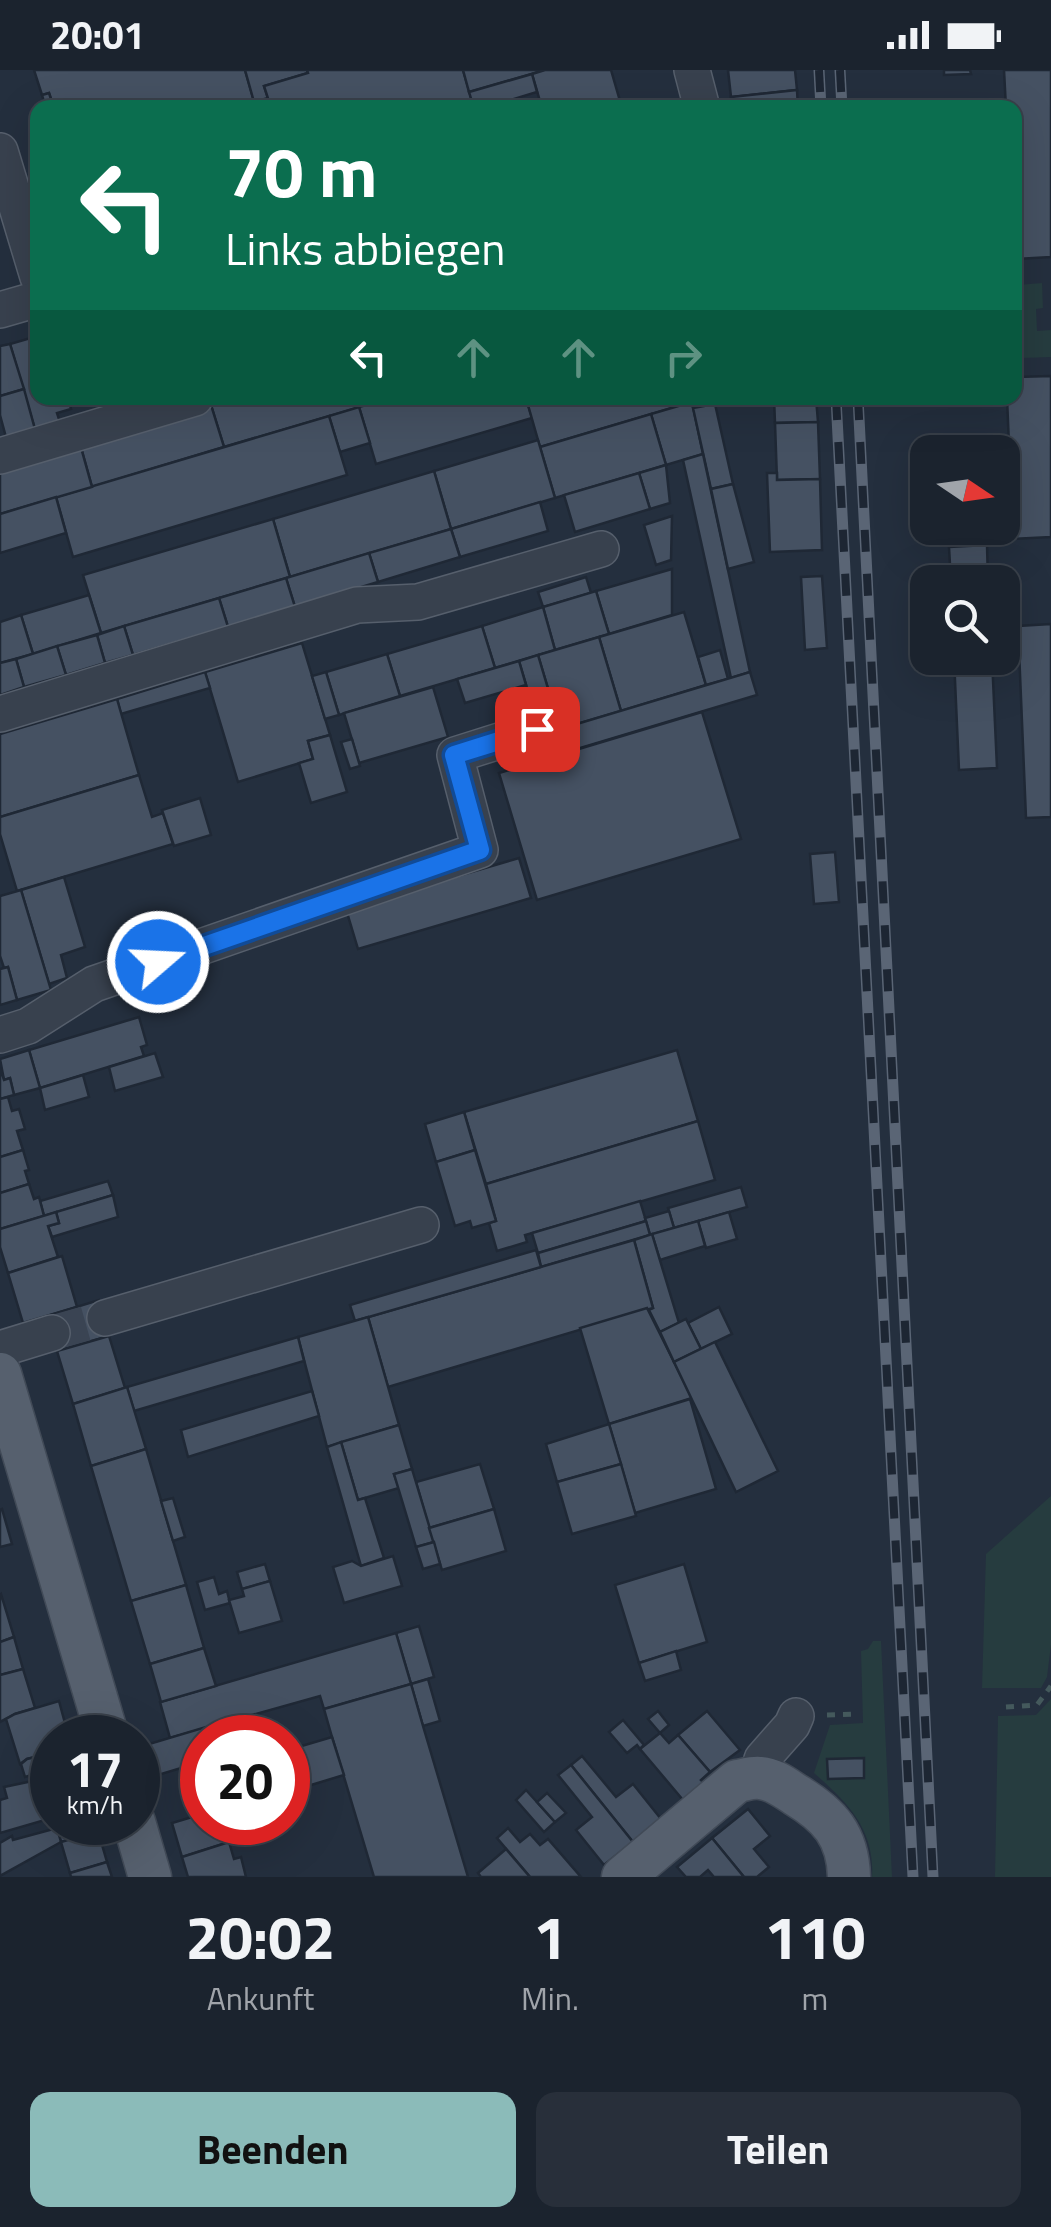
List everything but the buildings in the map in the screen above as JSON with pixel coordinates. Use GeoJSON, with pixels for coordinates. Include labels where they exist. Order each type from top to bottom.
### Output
{"type":"FeatureCollection","features":[{"type":"Feature","properties":{"kind":"main road"},"geometry":{"type":"LineString","coordinates":[[0,1374],[101,1715]]}},
{"type":"Feature","properties":{"kind":"main road"},"geometry":{"type":"LineString","coordinates":[[623,1877],[737,1782],[758,1778],[790,1791],[834,1824],[849,1877]]}},
{"type":"Feature","properties":{"kind":"main road"},"geometry":{"type":"LineString","coordinates":[[141,1845],[150,1877]]}},
{"type":"Feature","properties":{"kind":"lane"},"geometry":{"type":"LineString","coordinates":[[692,70],[700,100]]}},
{"type":"Feature","properties":{"kind":"lane"},"geometry":{"type":"LineString","coordinates":[[4,181],[30,254]]}},
{"type":"Feature","properties":{"kind":"lane"},"geometry":{"type":"LineString","coordinates":[[0,310],[30,301]]}},
{"type":"Feature","properties":{"kind":"lane"},"geometry":{"type":"LineString","coordinates":[[0,456],[171,405]]}},
{"type":"Feature","properties":{"kind":"lane"},"geometry":{"type":"LineString","coordinates":[[0,714],[357,605],[418,602],[601,549]]}},
{"type":"Feature","properties":{"kind":"lane"},"geometry":{"type":"LineString","coordinates":[[0,1035],[28,1026],[94,984],[480,850],[454,755],[537,729]]}},
{"type":"Feature","properties":{"kind":"lane"},"geometry":{"type":"LineString","coordinates":[[104,1318],[420,1225]]}},
{"type":"Feature","properties":{"kind":"lane"},"geometry":{"type":"LineString","coordinates":[[0,1349],[52,1333]]}},
{"type":"Feature","properties":{"kind":"lane"},"geometry":{"type":"LineString","coordinates":[[758,1778],[762,1760],[792,1725],[811,1716]]}},
{"type":"Feature","properties":{"kind":"path"},"geometry":{"type":"LineString","coordinates":[[1006,1707],[1037,1706],[1051,1686]]}},
{"type":"Feature","properties":{"kind":"path"},"geometry":{"type":"LineString","coordinates":[[811,1716],[859,1714]]}},
{"type":"Feature","properties":{"kind":"green space"},"geometry":{"type":"Polygon","coordinates":[[[1042,283],[1043,308],[1036,309],[1037,331],[1051,330],[1051,357],[1022,358],[1022,285],[1042,283]]]}},
{"type":"Feature","properties":{"kind":"green space"},"geometry":{"type":"Polygon","coordinates":[[[1051,1496],[1051,1645],[1047,1677],[1041,1688],[982,1688],[986,1554],[1051,1496]]]}},
{"type":"Feature","properties":{"kind":"green space"},"geometry":{"type":"Polygon","coordinates":[[[873,1641],[881,1641],[892,1877],[872,1877],[864,1831],[848,1806],[814,1773],[830,1725],[863,1723],[861,1651],[873,1641]]]}},
{"type":"Feature","properties":{"kind":"green space"},"geometry":{"type":"Polygon","coordinates":[[[1051,1699],[1051,1877],[995,1877],[998,1716],[1036,1715],[1051,1699]]]}},
{"type":"Feature","properties":{"kind":"tunnel"},"geometry":{"type":"LineString","coordinates":[[52,1333],[105,1318]]}},
{"type":"Feature","properties":{"kind":"railway"},"geometry":{"type":"LineString","coordinates":[[819,70],[821,100]]}},
{"type":"Feature","properties":{"kind":"railway"},"geometry":{"type":"LineString","coordinates":[[840,70],[842,100]]}},
{"type":"Feature","properties":{"kind":"railway"},"geometry":{"type":"LineString","coordinates":[[836,405],[913,1877]]}},
{"type":"Feature","properties":{"kind":"railway"},"geometry":{"type":"LineString","coordinates":[[858,405],[933,1877]]}},
{"type":"Feature","properties":{"kind":"route"},"geometry":{"type":"LineString","coordinates":[[158,962],[480,850],[454,755],[537,729]]}}]}
